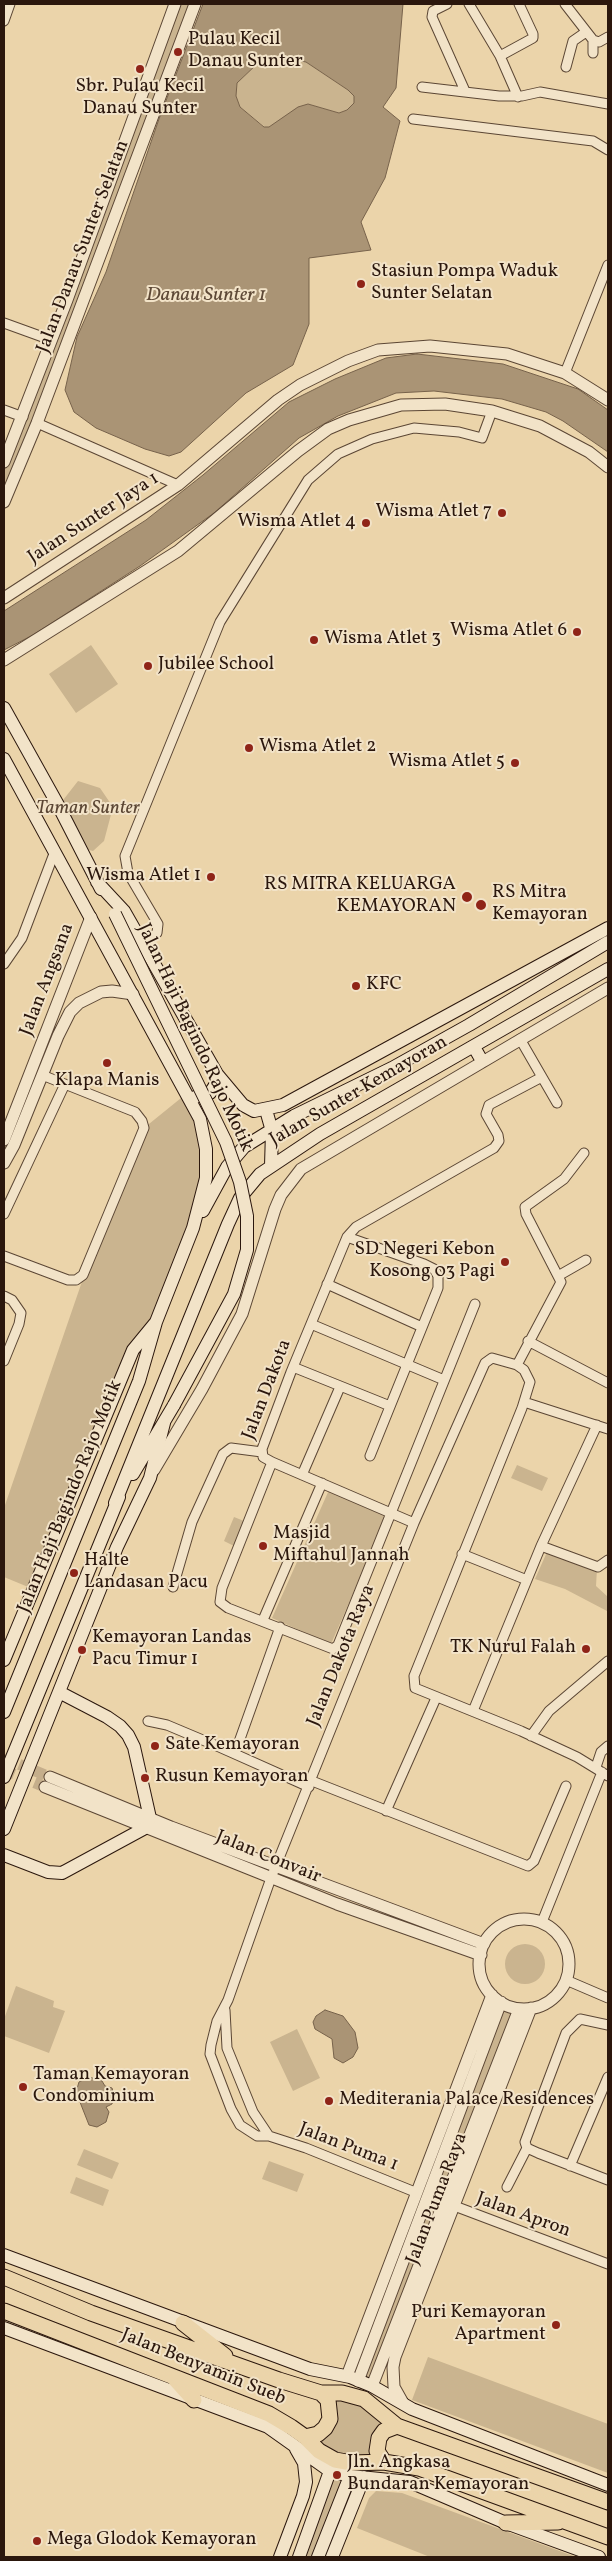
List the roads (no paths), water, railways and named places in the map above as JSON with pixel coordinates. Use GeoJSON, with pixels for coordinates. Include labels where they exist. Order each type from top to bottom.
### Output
{"type":"FeatureCollection","features":[{"type":"Feature","properties":{"kind":"main road","name":"Jalan Haji Bagindo Rajo Motik"},"geometry":{"type":"LineString","coordinates":[[4,708],[58,805],[115,914],[226,1142],[240,1182],[247,1216],[247,1250],[234,1294],[164,1423],[115,1503],[4,1777]]}},
{"type":"Feature","properties":{"kind":"main road","name":"Jalan Haji Bagindo Rajo Motik"},"geometry":{"type":"LineString","coordinates":[[4,759],[200,1119],[206,1149],[206,1178],[194,1228],[156,1322],[139,1380],[4,1712]]}},
{"type":"Feature","properties":{"kind":"main road"},"geometry":{"type":"LineString","coordinates":[[97,882],[124,910],[217,1074],[243,1105],[254,1111],[266,1110],[283,1104],[608,928]]}},
{"type":"Feature","properties":{"kind":"main road","name":"Jalan Sunter Kemayoran"},"geometry":{"type":"LineString","coordinates":[[194,1228],[227,1167],[244,1147],[272,1132],[294,1116],[392,1068],[469,1025],[608,942]]}},
{"type":"Feature","properties":{"kind":"main road","name":"Jalan Sunter Kemayoran"},"geometry":{"type":"LineString","coordinates":[[115,1503],[228,1224],[240,1198],[260,1174],[320,1134],[608,969]]}},
{"type":"Feature","properties":{"kind":"main road"},"geometry":{"type":"LineString","coordinates":[[469,1025],[474,1001]]}},
{"type":"Feature","properties":{"kind":"main road"},"geometry":{"type":"LineString","coordinates":[[474,1047],[482,1061]]}},
{"type":"Feature","properties":{"kind":"main road"},"geometry":{"type":"LineString","coordinates":[[392,1068],[404,1087]]}},
{"type":"Feature","properties":{"kind":"main road"},"geometry":{"type":"LineString","coordinates":[[186,1094],[195,1098],[206,1096],[214,1089],[217,1074]]}},
{"type":"Feature","properties":{"kind":"main road"},"geometry":{"type":"LineString","coordinates":[[311,1089],[332,1097]]}},
{"type":"Feature","properties":{"kind":"main road"},"geometry":{"type":"LineString","coordinates":[[266,1110],[272,1132],[271,1166]]}},
{"type":"Feature","properties":{"kind":"main road","name":"Jalan Haji Bagindo Rajo Motik"},"geometry":{"type":"LineString","coordinates":[[4,1660],[133,1350],[156,1322]]}},
{"type":"Feature","properties":{"kind":"main road","name":"Jalan Haji Bagindo Rajo Motik"},"geometry":{"type":"LineString","coordinates":[[4,1829],[114,1554],[150,1478],[164,1423]]}},
{"type":"Feature","properties":{"kind":"main road"},"geometry":{"type":"LineString","coordinates":[[4,1855],[48,1872],[62,1873],[147,1823],[134,1747],[128,1735],[120,1726],[107,1717],[59,1692]]}},
{"type":"Feature","properties":{"kind":"main road","name":"Jalan Benyamin Sueb"},"geometry":{"type":"LineString","coordinates":[[4,2255],[310,2369],[372,2386],[404,2403],[412,2410],[608,2485]]}},
{"type":"Feature","properties":{"kind":"main road","name":"Jalan Benyamin Sueb"},"geometry":{"type":"LineString","coordinates":[[4,2277],[91,2313],[321,2393],[342,2393],[364,2398],[397,2426],[608,2502]]}},
{"type":"Feature","properties":{"kind":"main road","name":"Jalan Benyamin Sueb"},"geometry":{"type":"LineString","coordinates":[[4,2311],[269,2414],[299,2440],[328,2475],[348,2481],[364,2477],[410,2482],[506,2523],[599,2557]]}},
{"type":"Feature","properties":{"kind":"main road"},"geometry":{"type":"LineString","coordinates":[[183,2323],[236,2364]]}},
{"type":"Feature","properties":{"kind":"main road","name":"Jalan Benyamin Sueb"},"geometry":{"type":"LineString","coordinates":[[4,2328],[268,2427],[299,2440],[335,2460],[352,2464],[384,2462],[419,2468],[608,2537]]}},
{"type":"Feature","properties":{"kind":"main road"},"geometry":{"type":"LineString","coordinates":[[173,2376],[194,2400]]}},
{"type":"Feature","properties":{"kind":"main road"},"geometry":{"type":"LineString","coordinates":[[280,2557],[303,2496],[306,2482],[299,2440],[318,2434],[325,2428],[330,2419],[328,2400],[321,2393]]}},
{"type":"Feature","properties":{"kind":"main road"},"geometry":{"type":"LineString","coordinates":[[384,2462],[377,2451],[379,2438],[384,2431],[397,2426]]}},
{"type":"Feature","properties":{"kind":"main road"},"geometry":{"type":"LineString","coordinates":[[299,2557],[328,2475]]}},
{"type":"Feature","properties":{"kind":"main road"},"geometry":{"type":"LineString","coordinates":[[332,2557],[364,2477]]}},
{"type":"Feature","properties":{"kind":"main road"},"geometry":{"type":"LineString","coordinates":[[318,2557],[348,2481]]}},
{"type":"Feature","properties":{"kind":"main road"},"geometry":{"type":"LineString","coordinates":[[506,2523],[568,2522]]}},
{"type":"Feature","properties":{"kind":"street"},"geometry":{"type":"LineString","coordinates":[[4,21],[10,4]]}},
{"type":"Feature","properties":{"kind":"street","name":"Jalan Danau Sunter Selatan"},"geometry":{"type":"LineString","coordinates":[[4,462],[23,418],[175,4]]}},
{"type":"Feature","properties":{"kind":"street","name":"Jalan Danau Sunter Selatan"},"geometry":{"type":"LineString","coordinates":[[4,502],[37,423],[195,4]]}},
{"type":"Feature","properties":{"kind":"street"},"geometry":{"type":"LineString","coordinates":[[447,4],[433,11],[432,16],[465,91]]}},
{"type":"Feature","properties":{"kind":"street"},"geometry":{"type":"LineString","coordinates":[[469,4],[500,56],[518,97]]}},
{"type":"Feature","properties":{"kind":"street"},"geometry":{"type":"LineString","coordinates":[[500,56],[533,38],[533,34],[519,4]]}},
{"type":"Feature","properties":{"kind":"street"},"geometry":{"type":"LineString","coordinates":[[565,4],[593,40],[598,42],[608,37]]}},
{"type":"Feature","properties":{"kind":"street"},"geometry":{"type":"LineString","coordinates":[[566,68],[573,42],[586,32]]}},
{"type":"Feature","properties":{"kind":"street"},"geometry":{"type":"LineString","coordinates":[[593,40],[593,53]]}},
{"type":"Feature","properties":{"kind":"street"},"geometry":{"type":"LineString","coordinates":[[422,87],[518,97],[540,92],[608,104]]}},
{"type":"Feature","properties":{"kind":"street"},"geometry":{"type":"LineString","coordinates":[[413,119],[593,141],[608,150]]}},
{"type":"Feature","properties":{"kind":"street"},"geometry":{"type":"LineString","coordinates":[[565,373],[608,265]]}},
{"type":"Feature","properties":{"kind":"street"},"geometry":{"type":"LineString","coordinates":[[4,323],[51,340]]}},
{"type":"Feature","properties":{"kind":"street","name":"Jalan Sunter Jaya 1"},"geometry":{"type":"LineString","coordinates":[[4,598],[178,485],[293,390],[348,361],[378,350],[430,346],[507,354],[565,373],[608,400]]}},
{"type":"Feature","properties":{"kind":"street"},"geometry":{"type":"LineString","coordinates":[[4,660],[178,551],[298,451],[328,429],[349,420],[401,405],[445,404],[492,411],[540,426],[589,452],[608,467]]}},
{"type":"Feature","properties":{"kind":"street"},"geometry":{"type":"LineString","coordinates":[[4,410],[23,418]]}},
{"type":"Feature","properties":{"kind":"street"},"geometry":{"type":"LineString","coordinates":[[142,943],[157,933],[158,924],[128,873],[125,856],[220,622],[308,480],[338,454],[372,439],[414,428],[458,432],[482,438],[492,411]]}},
{"type":"Feature","properties":{"kind":"street","name":"Jalan Sunter Jaya 1"},"geometry":{"type":"LineString","coordinates":[[37,423],[178,485]]}},
{"type":"Feature","properties":{"kind":"street"},"geometry":{"type":"LineString","coordinates":[[4,964],[22,938],[55,850]]}},
{"type":"Feature","properties":{"kind":"street","name":"Jalan Angsana"},"geometry":{"type":"LineString","coordinates":[[4,1140],[91,917]]}},
{"type":"Feature","properties":{"kind":"street"},"geometry":{"type":"LineString","coordinates":[[482,1061],[608,988]]}},
{"type":"Feature","properties":{"kind":"street","name":"Jalan Angsana"},"geometry":{"type":"LineString","coordinates":[[4,1163],[14,1145],[66,1019],[74,1007],[85,999],[101,992],[112,991],[133,994]]}},
{"type":"Feature","properties":{"kind":"street"},"geometry":{"type":"LineString","coordinates":[[520,1039],[557,1102]]}},
{"type":"Feature","properties":{"kind":"street","name":"Jalan Haji Bagindo Rajo Motik"},"geometry":{"type":"LineString","coordinates":[[150,1478],[202,1389],[242,1314],[251,1291],[275,1209],[282,1195],[301,1169],[482,1061]]}},
{"type":"Feature","properties":{"kind":"street"},"geometry":{"type":"LineString","coordinates":[[4,1256],[68,1280],[76,1280],[83,1275],[142,1137],[144,1128],[142,1120],[136,1112],[42,1075]]}},
{"type":"Feature","properties":{"kind":"street","name":"Jalan Dakota"},"geometry":{"type":"LineString","coordinates":[[414,1523],[272,1462],[265,1458],[262,1452],[293,1367],[347,1237],[356,1227],[494,1148],[499,1141],[498,1135],[486,1114],[489,1105],[542,1077]]}},
{"type":"Feature","properties":{"kind":"street"},"geometry":{"type":"LineString","coordinates":[[4,1214],[65,1084]]}},
{"type":"Feature","properties":{"kind":"street"},"geometry":{"type":"LineString","coordinates":[[584,1153],[564,1180],[530,1203],[525,1209],[560,1283],[517,1365],[524,1370],[530,1382],[524,1402],[414,1676],[415,1688],[531,1736],[602,1772]]}},
{"type":"Feature","properties":{"kind":"street"},"geometry":{"type":"LineString","coordinates":[[347,1237],[434,1269],[438,1276],[438,1288],[370,1456]]}},
{"type":"Feature","properties":{"kind":"street"},"geometry":{"type":"LineString","coordinates":[[558,1276],[586,1260]]}},
{"type":"Feature","properties":{"kind":"street"},"geometry":{"type":"LineString","coordinates":[[328,1284],[422,1327]]}},
{"type":"Feature","properties":{"kind":"street"},"geometry":{"type":"LineString","coordinates":[[4,1296],[12,1300],[21,1312],[19,1324],[4,1361]]}},
{"type":"Feature","properties":{"kind":"street"},"geometry":{"type":"LineString","coordinates":[[272,1462],[220,1596],[223,1605],[280,1627],[330,1650],[336,1648],[475,1304]]}},
{"type":"Feature","properties":{"kind":"street"},"geometry":{"type":"LineString","coordinates":[[311,1324],[444,1380]]}},
{"type":"Feature","properties":{"kind":"street"},"geometry":{"type":"LineString","coordinates":[[528,1341],[608,1383]]}},
{"type":"Feature","properties":{"kind":"street","name":"Jalan Dakota Raya"},"geometry":{"type":"LineString","coordinates":[[271,1878],[414,1523],[485,1363],[496,1357],[517,1365]]}},
{"type":"Feature","properties":{"kind":"street"},"geometry":{"type":"LineString","coordinates":[[293,1367],[390,1406]]}},
{"type":"Feature","properties":{"kind":"street"},"geometry":{"type":"LineString","coordinates":[[302,1475],[340,1387]]}},
{"type":"Feature","properties":{"kind":"street"},"geometry":{"type":"LineString","coordinates":[[524,1402],[608,1429]]}},
{"type":"Feature","properties":{"kind":"street"},"geometry":{"type":"LineString","coordinates":[[473,1711],[527,1580],[597,1425]]}},
{"type":"Feature","properties":{"kind":"street"},"geometry":{"type":"LineString","coordinates":[[173,1586],[192,1522],[223,1454],[231,1448],[262,1452]]}},
{"type":"Feature","properties":{"kind":"street"},"geometry":{"type":"LineString","coordinates":[[263,1620],[322,1483]]}},
{"type":"Feature","properties":{"kind":"street"},"geometry":{"type":"LineString","coordinates":[[542,1546],[598,1567],[608,1560]]}},
{"type":"Feature","properties":{"kind":"street"},"geometry":{"type":"LineString","coordinates":[[462,1554],[527,1580]]}},
{"type":"Feature","properties":{"kind":"street"},"geometry":{"type":"LineString","coordinates":[[235,1753],[280,1627]]}},
{"type":"Feature","properties":{"kind":"street"},"geometry":{"type":"LineString","coordinates":[[531,1736],[549,1711],[608,1661]]}},
{"type":"Feature","properties":{"kind":"street"},"geometry":{"type":"LineString","coordinates":[[386,1811],[436,1698]]}},
{"type":"Feature","properties":{"kind":"street"},"geometry":{"type":"LineString","coordinates":[[148,1721],[167,1725],[310,1784],[531,1866],[566,1786]]}},
{"type":"Feature","properties":{"kind":"street"},"geometry":{"type":"LineString","coordinates":[[542,1922],[602,1772],[601,1752],[608,1746]]}},
{"type":"Feature","properties":{"kind":"street","name":"Jalan Convair"},"geometry":{"type":"LineString","coordinates":[[47,1782],[147,1823],[271,1878],[482,1950]]}},
{"type":"Feature","properties":{"kind":"street","name":"Jalan Convair"},"geometry":{"type":"LineString","coordinates":[[147,1823],[276,1865],[482,1950]]}},
{"type":"Feature","properties":{"kind":"street","name":"Jalan Puma 1"},"geometry":{"type":"LineString","coordinates":[[271,1878],[225,2009],[217,2022],[210,2054],[230,2109],[240,2125],[257,2136],[269,2136],[306,2148],[415,2192]]}},
{"type":"Feature","properties":{"kind":"street"},"geometry":{"type":"LineString","coordinates":[[526,1919],[542,1922],[551,1927],[564,1942],[569,1961],[566,1980],[552,1999],[532,2008],[519,2009],[496,1998],[482,1978],[482,1950],[494,1931],[509,1922],[526,1919]]}},
{"type":"Feature","properties":{"kind":"street"},"geometry":{"type":"LineString","coordinates":[[566,1980],[608,1998]]}},
{"type":"Feature","properties":{"kind":"street","name":"Jalan Puma Raya"},"geometry":{"type":"LineString","coordinates":[[352,2379],[415,2192],[496,1998]]}},
{"type":"Feature","properties":{"kind":"street","name":"Jalan Puma Raya"},"geometry":{"type":"LineString","coordinates":[[352,2379],[428,2196],[496,1998]]}},
{"type":"Feature","properties":{"kind":"street","name":"Jalan Puma Raya"},"geometry":{"type":"LineString","coordinates":[[372,2386],[532,2008]]}},
{"type":"Feature","properties":{"kind":"street","name":"Jalan Puma 1"},"geometry":{"type":"LineString","coordinates":[[225,2009],[224,2034],[227,2048],[253,2112],[269,2136]]}},
{"type":"Feature","properties":{"kind":"street","name":"Jalan Puma Raya"},"geometry":{"type":"LineString","coordinates":[[404,2403],[394,2387],[393,2375],[396,2357],[519,2009]]}},
{"type":"Feature","properties":{"kind":"street"},"geometry":{"type":"LineString","coordinates":[[507,2187],[527,2148],[525,2139],[566,2033],[580,2019],[608,2025]]}},
{"type":"Feature","properties":{"kind":"street"},"geometry":{"type":"LineString","coordinates":[[570,2166],[608,2077]]}},
{"type":"Feature","properties":{"kind":"street"},"geometry":{"type":"LineString","coordinates":[[527,2148],[608,2180]]}},
{"type":"Feature","properties":{"kind":"street","name":"Jalan Apron"},"geometry":{"type":"LineString","coordinates":[[428,2196],[449,2206],[608,2264]]}},
{"type":"Feature","properties":{"kind":"water","name":"Danau Sunter 1"},"geometry":{"type":"Polygon","coordinates":[[[203,4],[403,4],[396,88],[383,107],[400,121],[385,178],[361,222],[371,250],[309,258],[309,324],[293,365],[246,393],[181,452],[169,456],[145,449],[96,428],[74,412],[65,390],[77,337],[106,272],[159,119],[203,4]],[[269,59],[258,63],[237,83],[236,96],[240,107],[264,127],[269,127],[298,107],[308,104],[339,113],[347,110],[354,103],[354,96],[348,90],[306,62],[296,60],[282,64],[269,59]]]}},
{"type":"Feature","properties":{"kind":"water"},"geometry":{"type":"Polygon","coordinates":[[[417,354],[503,364],[578,389],[608,410],[608,452],[563,421],[546,412],[502,399],[434,391],[396,393],[338,416],[299,438],[214,513],[140,566],[33,635],[4,650],[4,611],[146,520],[203,475],[289,402],[335,379],[386,358],[417,354]]]}},
{"type":"Feature","properties":{"kind":"water"},"geometry":{"type":"Polygon","coordinates":[[[325,2010],[343,2016],[355,2032],[358,2048],[353,2057],[343,2063],[334,2058],[332,2039],[315,2029],[313,2022],[316,2016],[325,2010]]]}},
{"type":"Feature","properties":{"kind":"water"},"geometry":{"type":"Polygon","coordinates":[[[89,2077],[102,2081],[105,2086],[112,2088],[114,2095],[112,2104],[106,2107],[109,2112],[106,2122],[97,2127],[89,2125],[76,2092],[79,2082],[89,2077]]]}},
{"type":"Feature","properties":{"kind":"tunnel"},"geometry":{"type":"LineString","coordinates":[[4,1758],[50,1777]]}},
{"type":"Feature","properties":{"kind":"tunnel"},"geometry":{"type":"LineString","coordinates":[[4,1770],[45,1787]]}},
{"type":"Feature","properties":{"kind":"place","name":"Pulau Kecil Danau Sunter"},"geometry":{"type":"Point","coordinates":[178,52]}},
{"type":"Feature","properties":{"kind":"place","name":"Sbr. Pulau Kecil Danau Sunter"},"geometry":{"type":"Point","coordinates":[140,69]}},
{"type":"Feature","properties":{"kind":"place","name":"Stasiun Pompa Waduk Sunter Selatan"},"geometry":{"type":"Point","coordinates":[361,284]}},
{"type":"Feature","properties":{"kind":"place","name":"Wisma Atlet 7"},"geometry":{"type":"Point","coordinates":[502,513]}},
{"type":"Feature","properties":{"kind":"place","name":"Wisma Atlet 4"},"geometry":{"type":"Point","coordinates":[366,523]}},
{"type":"Feature","properties":{"kind":"place","name":"Wisma Atlet 6"},"geometry":{"type":"Point","coordinates":[577,632]}},
{"type":"Feature","properties":{"kind":"place","name":"Wisma Atlet 3"},"geometry":{"type":"Point","coordinates":[314,640]}},
{"type":"Feature","properties":{"kind":"place","name":"Jubilee School"},"geometry":{"type":"Point","coordinates":[148,666]}},
{"type":"Feature","properties":{"kind":"place","name":"Wisma Atlet 2"},"geometry":{"type":"Point","coordinates":[249,748]}},
{"type":"Feature","properties":{"kind":"place","name":"Wisma Atlet 5"},"geometry":{"type":"Point","coordinates":[515,763]}},
{"type":"Feature","properties":{"kind":"place","name":"Wisma Atlet 1"},"geometry":{"type":"Point","coordinates":[211,877]}},
{"type":"Feature","properties":{"kind":"place","name":"RS MITRA KELUARGA KEMAYORAN"},"geometry":{"type":"Point","coordinates":[467,897]}},
{"type":"Feature","properties":{"kind":"place","name":"RS Mitra Kemayoran"},"geometry":{"type":"Point","coordinates":[481,905]}},
{"type":"Feature","properties":{"kind":"place","name":"KFC"},"geometry":{"type":"Point","coordinates":[356,986]}},
{"type":"Feature","properties":{"kind":"place","name":"Klapa Manis"},"geometry":{"type":"Point","coordinates":[107,1063]}},
{"type":"Feature","properties":{"kind":"place","name":"SD Negeri Kebon Kosong 03 Pagi"},"geometry":{"type":"Point","coordinates":[505,1262]}},
{"type":"Feature","properties":{"kind":"place","name":"Masjid Miftahul Jannah"},"geometry":{"type":"Point","coordinates":[263,1546]}},
{"type":"Feature","properties":{"kind":"place","name":"Halte Landasan Pacu"},"geometry":{"type":"Point","coordinates":[74,1573]}},
{"type":"Feature","properties":{"kind":"place","name":"TK Nurul Falah"},"geometry":{"type":"Point","coordinates":[586,1649]}},
{"type":"Feature","properties":{"kind":"place","name":"Kemayoran Landas Pacu Timur 1"},"geometry":{"type":"Point","coordinates":[82,1650]}},
{"type":"Feature","properties":{"kind":"place","name":"Sate Kemayoran"},"geometry":{"type":"Point","coordinates":[155,1746]}},
{"type":"Feature","properties":{"kind":"place","name":"Rusun Kemayoran"},"geometry":{"type":"Point","coordinates":[145,1778]}},
{"type":"Feature","properties":{"kind":"place","name":"Taman Kemayoran Condominium"},"geometry":{"type":"Point","coordinates":[23,2087]}},
{"type":"Feature","properties":{"kind":"place","name":"Mediterania Palace Residences"},"geometry":{"type":"Point","coordinates":[329,2101]}},
{"type":"Feature","properties":{"kind":"place","name":"Puri Kemayoran Apartment"},"geometry":{"type":"Point","coordinates":[556,2325]}},
{"type":"Feature","properties":{"kind":"place","name":"Jln. Angkasa Bundaran Kemayoran"},"geometry":{"type":"Point","coordinates":[337,2475]}},
{"type":"Feature","properties":{"kind":"place","name":"Mega Glodok Kemayoran"},"geometry":{"type":"Point","coordinates":[37,2541]}},
{"type":"Feature","properties":{"kind":"park label","name":"Taman Sunter"},"geometry":{"type":"Point","coordinates":[88,810]}}]}
